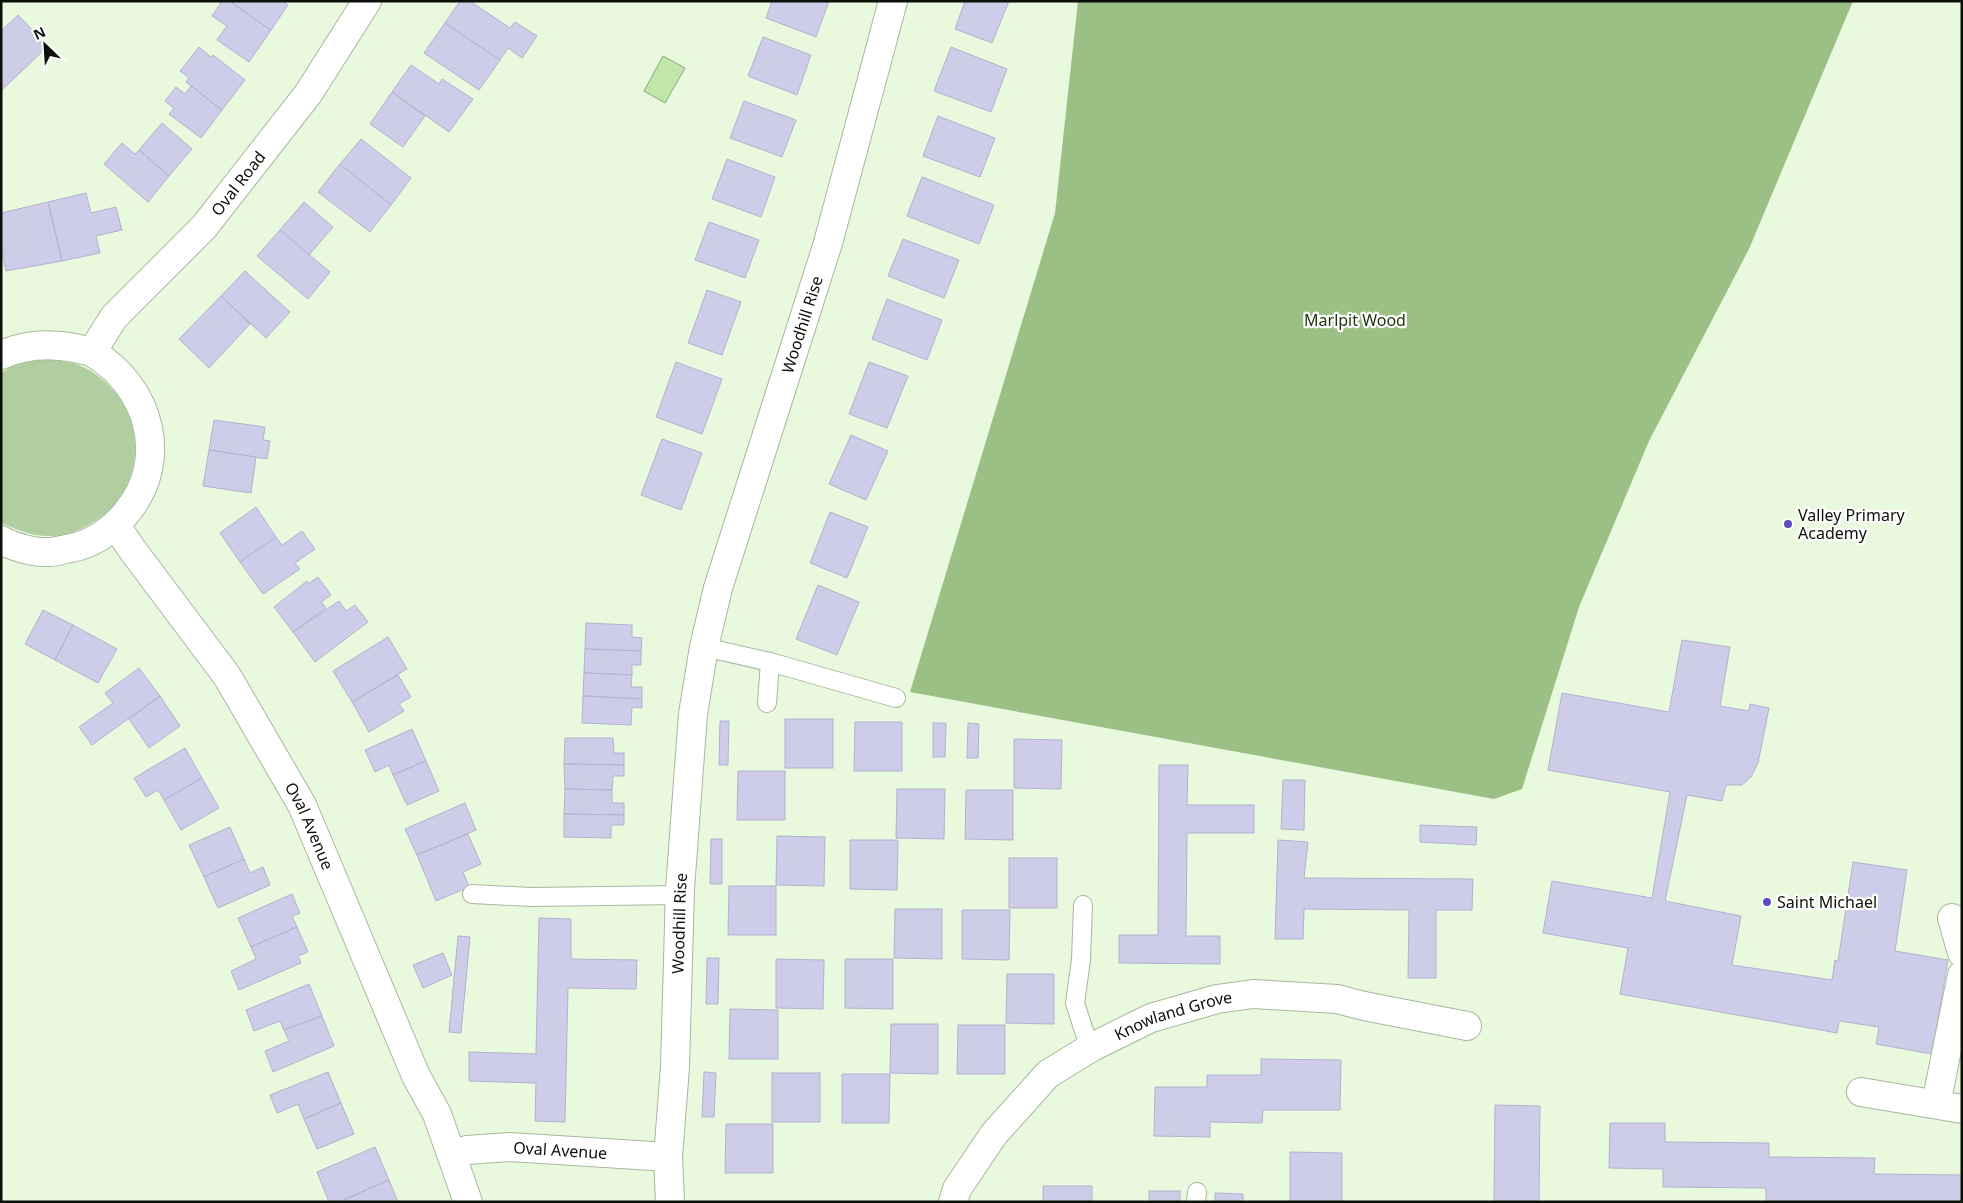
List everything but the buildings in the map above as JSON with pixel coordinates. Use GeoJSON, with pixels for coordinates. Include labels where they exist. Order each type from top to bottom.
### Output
{"type":"FeatureCollection","features":[{"type":"Feature","properties":{"kind":"street","name":"Oval Road"},"geometry":{"type":"LineString","coordinates":[[92,352],[114,317],[204,227],[308,94],[367,1]]}},
{"type":"Feature","properties":{"kind":"street","name":"Woodhill Rise"},"geometry":{"type":"LineString","coordinates":[[670,1202],[668,1157],[675,1067],[680,895],[693,714],[704,647],[718,588],[828,243],[893,1]]}},
{"type":"Feature","properties":{"kind":"street"},"geometry":{"type":"LineString","coordinates":[[1,355],[11,350],[36,344],[61,345],[92,352],[116,370],[138,397],[150,430],[150,465],[138,498],[116,526],[85,545],[48,552],[11,546],[1,540]]}},
{"type":"Feature","properties":{"kind":"street","name":"Oval Avenue"},"geometry":{"type":"LineString","coordinates":[[116,526],[227,676],[302,805],[416,1076],[437,1114],[468,1202]]}},
{"type":"Feature","properties":{"kind":"street"},"geometry":{"type":"LineString","coordinates":[[1952,918],[1962,953]]}},
{"type":"Feature","properties":{"kind":"street"},"geometry":{"type":"LineString","coordinates":[[1861,1092],[1949,1107],[1962,975]]}},
{"type":"Feature","properties":{"kind":"street","name":"Knowland Grove"},"geometry":{"type":"LineString","coordinates":[[953,1202],[957,1189],[994,1134],[1048,1074],[1092,1047],[1151,1018],[1218,999],[1253,994],[1336,999],[1467,1026]]}},
{"type":"Feature","properties":{"kind":"street","name":"Oval Avenue"},"geometry":{"type":"LineString","coordinates":[[452,1154],[468,1150],[510,1147],[668,1157]]}},
{"type":"Feature","properties":{"kind":"lane"},"geometry":{"type":"LineString","coordinates":[[704,647],[770,662],[896,698]]}},
{"type":"Feature","properties":{"kind":"lane"},"geometry":{"type":"LineString","coordinates":[[767,703],[770,662]]}},
{"type":"Feature","properties":{"kind":"lane"},"geometry":{"type":"LineString","coordinates":[[472,894],[531,897],[680,895]]}},
{"type":"Feature","properties":{"kind":"lane"},"geometry":{"type":"LineString","coordinates":[[1083,905],[1075,1003],[1085,1034],[1092,1047]]}},
{"type":"Feature","properties":{"kind":"shaded area"},"geometry":{"type":"Polygon","coordinates":[[[663,56],[685,68],[665,103],[644,91],[663,56]]]}},
{"type":"Feature","properties":{"kind":"shaded area"},"geometry":{"type":"Polygon","coordinates":[[[41,359],[77,365],[87,369],[104,381],[119,397],[129,416],[134,435],[135,455],[131,475],[122,493],[109,510],[92,523],[73,532],[57,536],[32,534],[1,523],[1,373],[14,365],[41,359]]]}},
{"type":"Feature","properties":{"kind":"green space","name":"Marlpit Wood"},"geometry":{"type":"Polygon","coordinates":[[[1078,1],[1853,1],[1749,249],[1649,441],[1579,607],[1522,789],[1494,799],[910,692],[1055,213],[1078,1]]]}},
{"type":"Feature","properties":{"kind":"place","name":"Valley Primary Academy"},"geometry":{"type":"Point","coordinates":[1788,524]}},
{"type":"Feature","properties":{"kind":"place","name":"Saint Michael"},"geometry":{"type":"Point","coordinates":[1767,902]}}]}
